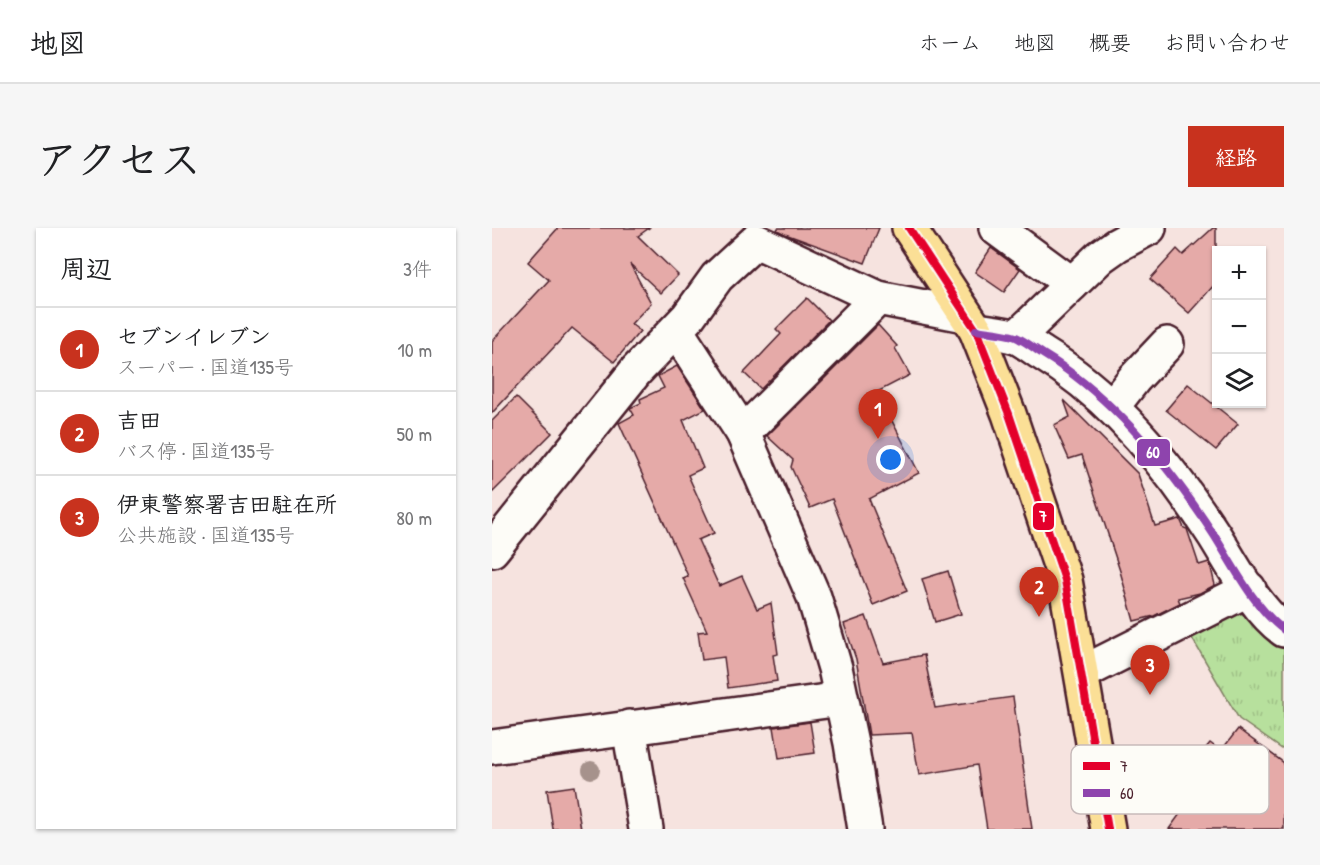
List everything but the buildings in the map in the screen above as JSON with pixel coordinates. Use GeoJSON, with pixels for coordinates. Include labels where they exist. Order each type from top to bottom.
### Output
{"type":"FeatureCollection","features":[{"type":"Feature","properties":{"kind":"highway"},"geometry":{"type":"LineString","coordinates":[[909,228],[970,323],[1009,414],[1065,580],[1094,745]]}},
{"type":"Feature","properties":{"kind":"highway"},"geometry":{"type":"LineString","coordinates":[[1106,814],[1108,829]]}},
{"type":"Feature","properties":{"kind":"street"},"geometry":{"type":"LineString","coordinates":[[996,228],[1072,284]]}},
{"type":"Feature","properties":{"kind":"street"},"geometry":{"type":"LineString","coordinates":[[1017,338],[1100,257],[1149,228]]}},
{"type":"Feature","properties":{"kind":"street"},"geometry":{"type":"LineString","coordinates":[[492,550],[614,397],[676,330],[749,235],[878,298],[1017,338],[1055,361],[1112,407],[1159,460],[1203,518],[1249,589],[1272,619],[1284,630]]}},
{"type":"Feature","properties":{"kind":"street"},"geometry":{"type":"LineString","coordinates":[[743,433],[878,298]]}},
{"type":"Feature","properties":{"kind":"street"},"geometry":{"type":"LineString","coordinates":[[676,330],[743,433],[814,597],[835,668],[851,743],[865,829]]}},
{"type":"Feature","properties":{"kind":"street"},"geometry":{"type":"LineString","coordinates":[[1112,407],[1134,379],[1167,344]]}},
{"type":"Feature","properties":{"kind":"street"},"geometry":{"type":"LineString","coordinates":[[1082,673],[1249,589]]}},
{"type":"Feature","properties":{"kind":"street"},"geometry":{"type":"LineString","coordinates":[[492,747],[841,699]]}},
{"type":"Feature","properties":{"kind":"street"},"geometry":{"type":"LineString","coordinates":[[629,728],[646,829]]}},
{"type":"Feature","properties":{"kind":"green space"},"geometry":{"type":"Polygon","coordinates":[[[1239,612],[1284,643],[1284,747],[1282,749],[1239,719],[1189,633],[1239,612]]]}},
{"type":"Feature","properties":{"kind":"transit line","name":"7"},"geometry":{"type":"LineString","coordinates":[[909,228],[976,330],[1009,414],[1065,580],[1093,745]]}},
{"type":"Feature","properties":{"kind":"transit line","name":"60"},"geometry":{"type":"LineString","coordinates":[[976,330],[1006,334],[1023,341],[1069,371],[1117,412],[1179,484],[1254,599],[1263,611],[1284,630]]}},
{"type":"Feature","properties":{"kind":"transit line","name":"7"},"geometry":{"type":"LineString","coordinates":[[1105,814],[1108,829]]}},
{"type":"Feature","properties":{"kind":"place","name":"セブンイレブン"},"geometry":{"type":"Point","coordinates":[878,439]}},
{"type":"Feature","properties":{"kind":"place","name":"吉田"},"geometry":{"type":"Point","coordinates":[1039,617]}},
{"type":"Feature","properties":{"kind":"place","name":"伊東警察署吉田駐在所"},"geometry":{"type":"Point","coordinates":[1150,695]}}]}
